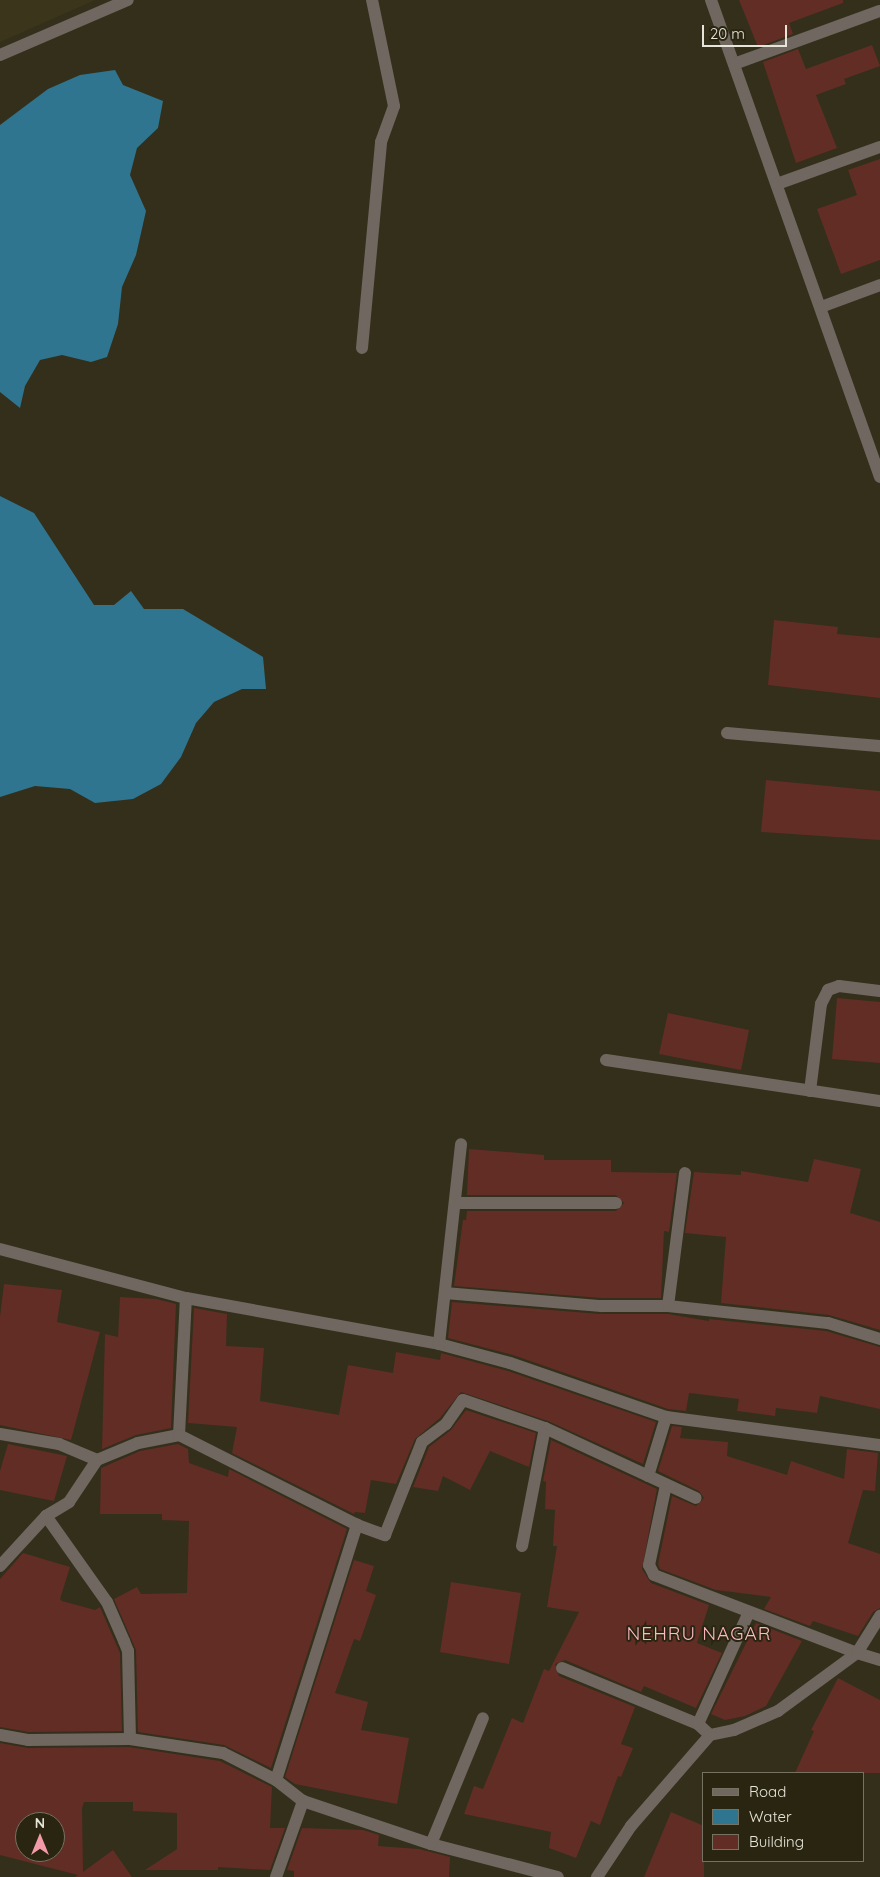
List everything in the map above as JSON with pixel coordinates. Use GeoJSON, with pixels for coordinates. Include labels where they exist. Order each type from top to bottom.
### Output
{"type":"FeatureCollection","features":[{"type":"Feature","properties":{"kind":"street"},"geometry":{"type":"LineString","coordinates":[[0,55],[128,0]]}},
{"type":"Feature","properties":{"kind":"street"},"geometry":{"type":"LineString","coordinates":[[362,348],[381,142],[394,106],[372,0]]}},
{"type":"Feature","properties":{"kind":"street"},"geometry":{"type":"LineString","coordinates":[[711,0],[880,477]]}},
{"type":"Feature","properties":{"kind":"street"},"geometry":{"type":"LineString","coordinates":[[734,64],[880,11]]}},
{"type":"Feature","properties":{"kind":"street"},"geometry":{"type":"LineString","coordinates":[[777,184],[880,147]]}},
{"type":"Feature","properties":{"kind":"street"},"geometry":{"type":"LineString","coordinates":[[821,308],[880,285]]}},
{"type":"Feature","properties":{"kind":"street"},"geometry":{"type":"LineString","coordinates":[[727,733],[880,746]]}},
{"type":"Feature","properties":{"kind":"street"},"geometry":{"type":"LineString","coordinates":[[810,1091],[821,1004],[828,990],[839,986],[880,991]]}},
{"type":"Feature","properties":{"kind":"street"},"geometry":{"type":"LineString","coordinates":[[606,1060],[880,1101]]}},
{"type":"Feature","properties":{"kind":"street"},"geometry":{"type":"LineString","coordinates":[[439,1344],[461,1144]]}},
{"type":"Feature","properties":{"kind":"street"},"geometry":{"type":"LineString","coordinates":[[668,1306],[685,1173]]}},
{"type":"Feature","properties":{"kind":"street"},"geometry":{"type":"LineString","coordinates":[[454,1203],[616,1203]]}},
{"type":"Feature","properties":{"kind":"street"},"geometry":{"type":"LineString","coordinates":[[0,1249],[186,1298],[439,1344],[510,1363],[666,1417],[880,1445]]}},
{"type":"Feature","properties":{"kind":"street"},"geometry":{"type":"LineString","coordinates":[[445,1293],[601,1306],[668,1306],[828,1323],[880,1339]]}},
{"type":"Feature","properties":{"kind":"street"},"geometry":{"type":"LineString","coordinates":[[179,1435],[186,1298]]}},
{"type":"Feature","properties":{"kind":"street"},"geometry":{"type":"LineString","coordinates":[[0,1566],[46,1516],[69,1502],[97,1460],[138,1444],[179,1435],[357,1525],[385,1535],[422,1442],[446,1424],[463,1400],[545,1428],[696,1498]]}},
{"type":"Feature","properties":{"kind":"street"},"geometry":{"type":"LineString","coordinates":[[648,1476],[666,1417]]}},
{"type":"Feature","properties":{"kind":"street"},"geometry":{"type":"LineString","coordinates":[[522,1546],[545,1428]]}},
{"type":"Feature","properties":{"kind":"street"},"geometry":{"type":"LineString","coordinates":[[0,1434],[59,1444],[97,1460]]}},
{"type":"Feature","properties":{"kind":"street"},"geometry":{"type":"LineString","coordinates":[[666,1485],[650,1571],[654,1575],[857,1653],[880,1660]]}},
{"type":"Feature","properties":{"kind":"street"},"geometry":{"type":"LineString","coordinates":[[46,1516],[107,1602],[128,1651],[130,1739]]}},
{"type":"Feature","properties":{"kind":"street"},"geometry":{"type":"LineString","coordinates":[[276,1780],[357,1525]]}},
{"type":"Feature","properties":{"kind":"street"},"geometry":{"type":"LineString","coordinates":[[698,1724],[749,1612]]}},
{"type":"Feature","properties":{"kind":"street"},"geometry":{"type":"LineString","coordinates":[[597,1877],[631,1826],[710,1735],[734,1730],[778,1711],[857,1653],[880,1616]]}},
{"type":"Feature","properties":{"kind":"street"},"geometry":{"type":"LineString","coordinates":[[562,1668],[698,1724],[710,1735]]}},
{"type":"Feature","properties":{"kind":"street"},"geometry":{"type":"LineString","coordinates":[[431,1844],[483,1718]]}},
{"type":"Feature","properties":{"kind":"street"},"geometry":{"type":"LineString","coordinates":[[0,1735],[28,1740],[130,1739],[223,1753],[276,1780],[303,1801],[431,1844],[558,1877]]}},
{"type":"Feature","properties":{"kind":"street"},"geometry":{"type":"LineString","coordinates":[[276,1877],[303,1801]]}},
{"type":"Feature","properties":{"kind":"shaded area"},"geometry":{"type":"Polygon","coordinates":[[[0,0],[95,0],[0,42],[0,0]]]}},
{"type":"Feature","properties":{"kind":"water"},"geometry":{"type":"Polygon","coordinates":[[[115,70],[123,85],[163,101],[158,128],[137,148],[130,175],[146,211],[136,255],[122,287],[118,324],[107,357],[91,362],[62,355],[40,360],[25,386],[20,408],[0,392],[0,125],[48,89],[80,75],[115,70]]]}},
{"type":"Feature","properties":{"kind":"water"},"geometry":{"type":"Polygon","coordinates":[[[0,496],[34,513],[94,605],[114,605],[131,591],[144,609],[183,609],[263,657],[266,689],[242,689],[214,702],[196,723],[181,757],[161,784],[133,799],[95,803],[70,789],[35,786],[0,797],[0,496]]]}},
{"type":"Feature","properties":{"kind":"building"},"geometry":{"type":"Polygon","coordinates":[[[739,0],[843,0],[843,3],[789,23],[793,34],[758,47],[739,0]]]}},
{"type":"Feature","properties":{"kind":"building"},"geometry":{"type":"Polygon","coordinates":[[[872,45],[880,66],[844,79],[846,84],[816,95],[837,148],[796,163],[763,62],[798,49],[806,69],[872,45]]]}},
{"type":"Feature","properties":{"kind":"building"},"geometry":{"type":"Polygon","coordinates":[[[880,159],[880,260],[841,274],[817,209],[857,195],[848,170],[880,159]]]}},
{"type":"Feature","properties":{"kind":"building"},"geometry":{"type":"Polygon","coordinates":[[[774,620],[838,627],[837,634],[880,638],[880,698],[768,685],[774,620]]]}},
{"type":"Feature","properties":{"kind":"building"},"geometry":{"type":"Polygon","coordinates":[[[766,780],[880,791],[880,840],[761,832],[766,780]]]}},
{"type":"Feature","properties":{"kind":"building"},"geometry":{"type":"Polygon","coordinates":[[[837,998],[880,1002],[880,1063],[832,1059],[837,998]]]}},
{"type":"Feature","properties":{"kind":"building"},"geometry":{"type":"Polygon","coordinates":[[[668,1013],[749,1030],[741,1070],[659,1054],[668,1013]]]}},
{"type":"Feature","properties":{"kind":"building"},"geometry":{"type":"Polygon","coordinates":[[[469,1149],[544,1155],[544,1160],[611,1160],[611,1172],[677,1173],[669,1232],[664,1231],[661,1298],[601,1298],[454,1286],[463,1220],[466,1220],[467,1211],[616,1211],[624,1203],[616,1195],[467,1195],[469,1149]]]}},
{"type":"Feature","properties":{"kind":"building"},"geometry":{"type":"Polygon","coordinates":[[[814,1159],[861,1169],[850,1213],[880,1222],[880,1330],[829,1315],[721,1303],[726,1237],[685,1233],[694,1172],[741,1175],[741,1171],[808,1182],[814,1159]]]}},
{"type":"Feature","properties":{"kind":"building"},"geometry":{"type":"Polygon","coordinates":[[[4,1284],[62,1290],[57,1322],[100,1332],[71,1440],[0,1425],[0,1317],[4,1284]]]}},
{"type":"Feature","properties":{"kind":"building"},"geometry":{"type":"Polygon","coordinates":[[[120,1297],[156,1299],[176,1304],[171,1428],[136,1435],[102,1449],[105,1334],[118,1337],[120,1297]]]}},
{"type":"Feature","properties":{"kind":"building"},"geometry":{"type":"Polygon","coordinates":[[[452,1302],[600,1314],[668,1314],[709,1321],[709,1319],[826,1331],[880,1347],[880,1409],[820,1396],[817,1413],[776,1408],[775,1416],[737,1411],[739,1399],[689,1393],[686,1411],[668,1409],[513,1355],[448,1338],[452,1302]]]}},
{"type":"Feature","properties":{"kind":"building"},"geometry":{"type":"Polygon","coordinates":[[[194,1308],[227,1314],[226,1346],[264,1348],[260,1401],[339,1415],[348,1365],[393,1373],[396,1352],[440,1360],[441,1353],[508,1371],[656,1422],[643,1464],[548,1421],[461,1392],[440,1418],[415,1439],[396,1484],[371,1480],[365,1513],[355,1512],[354,1514],[232,1453],[237,1427],[188,1423],[194,1308]]]}},
{"type":"Feature","properties":{"kind":"building"},"geometry":{"type":"Polygon","coordinates":[[[466,1410],[536,1433],[529,1467],[490,1451],[470,1490],[443,1476],[438,1491],[413,1487],[429,1447],[451,1430],[466,1410]]]}},
{"type":"Feature","properties":{"kind":"building"},"geometry":{"type":"Polygon","coordinates":[[[672,1426],[682,1427],[680,1438],[728,1442],[727,1456],[787,1475],[791,1461],[844,1479],[847,1449],[878,1453],[875,1491],[863,1490],[848,1543],[880,1554],[880,1608],[873,1612],[858,1636],[813,1621],[810,1626],[764,1609],[771,1597],[716,1590],[660,1569],[658,1564],[672,1496],[696,1506],[704,1498],[699,1491],[658,1471],[672,1426]]]}},
{"type":"Feature","properties":{"kind":"building"},"geometry":{"type":"Polygon","coordinates":[[[551,1440],[657,1489],[642,1569],[651,1583],[709,1605],[697,1643],[722,1653],[696,1708],[644,1686],[641,1692],[565,1660],[555,1664],[559,1676],[635,1707],[621,1744],[633,1748],[621,1777],[618,1776],[600,1825],[591,1821],[576,1858],[549,1848],[551,1832],[464,1814],[474,1786],[483,1789],[512,1718],[523,1723],[544,1669],[549,1671],[579,1612],[547,1607],[557,1546],[553,1546],[555,1510],[545,1509],[546,1482],[543,1481],[551,1440]]]}},
{"type":"Feature","properties":{"kind":"building"},"geometry":{"type":"Polygon","coordinates":[[[8,1444],[67,1456],[54,1501],[0,1490],[0,1471],[8,1444]]]}},
{"type":"Feature","properties":{"kind":"building"},"geometry":{"type":"Polygon","coordinates":[[[178,1444],[188,1449],[189,1463],[228,1477],[229,1469],[347,1529],[271,1768],[224,1745],[138,1732],[136,1650],[114,1599],[137,1587],[141,1594],[187,1593],[189,1521],[162,1520],[162,1514],[100,1514],[101,1468],[140,1451],[178,1444]]]}},
{"type":"Feature","properties":{"kind":"building"},"geometry":{"type":"Polygon","coordinates":[[[23,1553],[70,1567],[60,1599],[62,1601],[95,1610],[100,1607],[120,1653],[122,1731],[29,1732],[0,1727],[0,1579],[23,1553]]]}},
{"type":"Feature","properties":{"kind":"building"},"geometry":{"type":"Polygon","coordinates":[[[354,1560],[374,1566],[366,1591],[376,1595],[360,1641],[354,1639],[335,1693],[368,1702],[361,1730],[409,1738],[397,1804],[295,1784],[285,1777],[354,1560]]]}},
{"type":"Feature","properties":{"kind":"building"},"geometry":{"type":"Polygon","coordinates":[[[451,1582],[521,1593],[509,1664],[440,1652],[451,1582]]]}},
{"type":"Feature","properties":{"kind":"building"},"geometry":{"type":"Polygon","coordinates":[[[756,1623],[802,1641],[766,1706],[745,1716],[725,1720],[711,1714],[756,1623]]]}},
{"type":"Feature","properties":{"kind":"building"},"geometry":{"type":"Polygon","coordinates":[[[838,1678],[880,1700],[880,1773],[795,1772],[814,1731],[811,1730],[838,1678]]]}},
{"type":"Feature","properties":{"kind":"building"},"geometry":{"type":"Polygon","coordinates":[[[0,1743],[28,1748],[129,1747],[220,1761],[272,1787],[270,1828],[285,1828],[270,1870],[218,1867],[218,1870],[145,1870],[177,1849],[177,1813],[133,1811],[133,1802],[84,1802],[82,1808],[83,1872],[113,1850],[132,1877],[75,1877],[78,1875],[27,1862],[65,1862],[65,1812],[15,1812],[15,1859],[0,1855],[0,1743]]]}},
{"type":"Feature","properties":{"kind":"building"},"geometry":{"type":"Polygon","coordinates":[[[671,1812],[702,1825],[704,1877],[644,1877],[671,1812]]]}},
{"type":"Feature","properties":{"kind":"building"},"geometry":{"type":"Polygon","coordinates":[[[302,1828],[363,1830],[379,1835],[378,1846],[419,1849],[450,1857],[449,1877],[294,1877],[294,1871],[287,1870],[302,1828]]]}},
{"type":"Feature","properties":{"kind":"district","name":"NEHRU NAGAR"},"geometry":{"type":"Point","coordinates":[699,1634]}}]}
